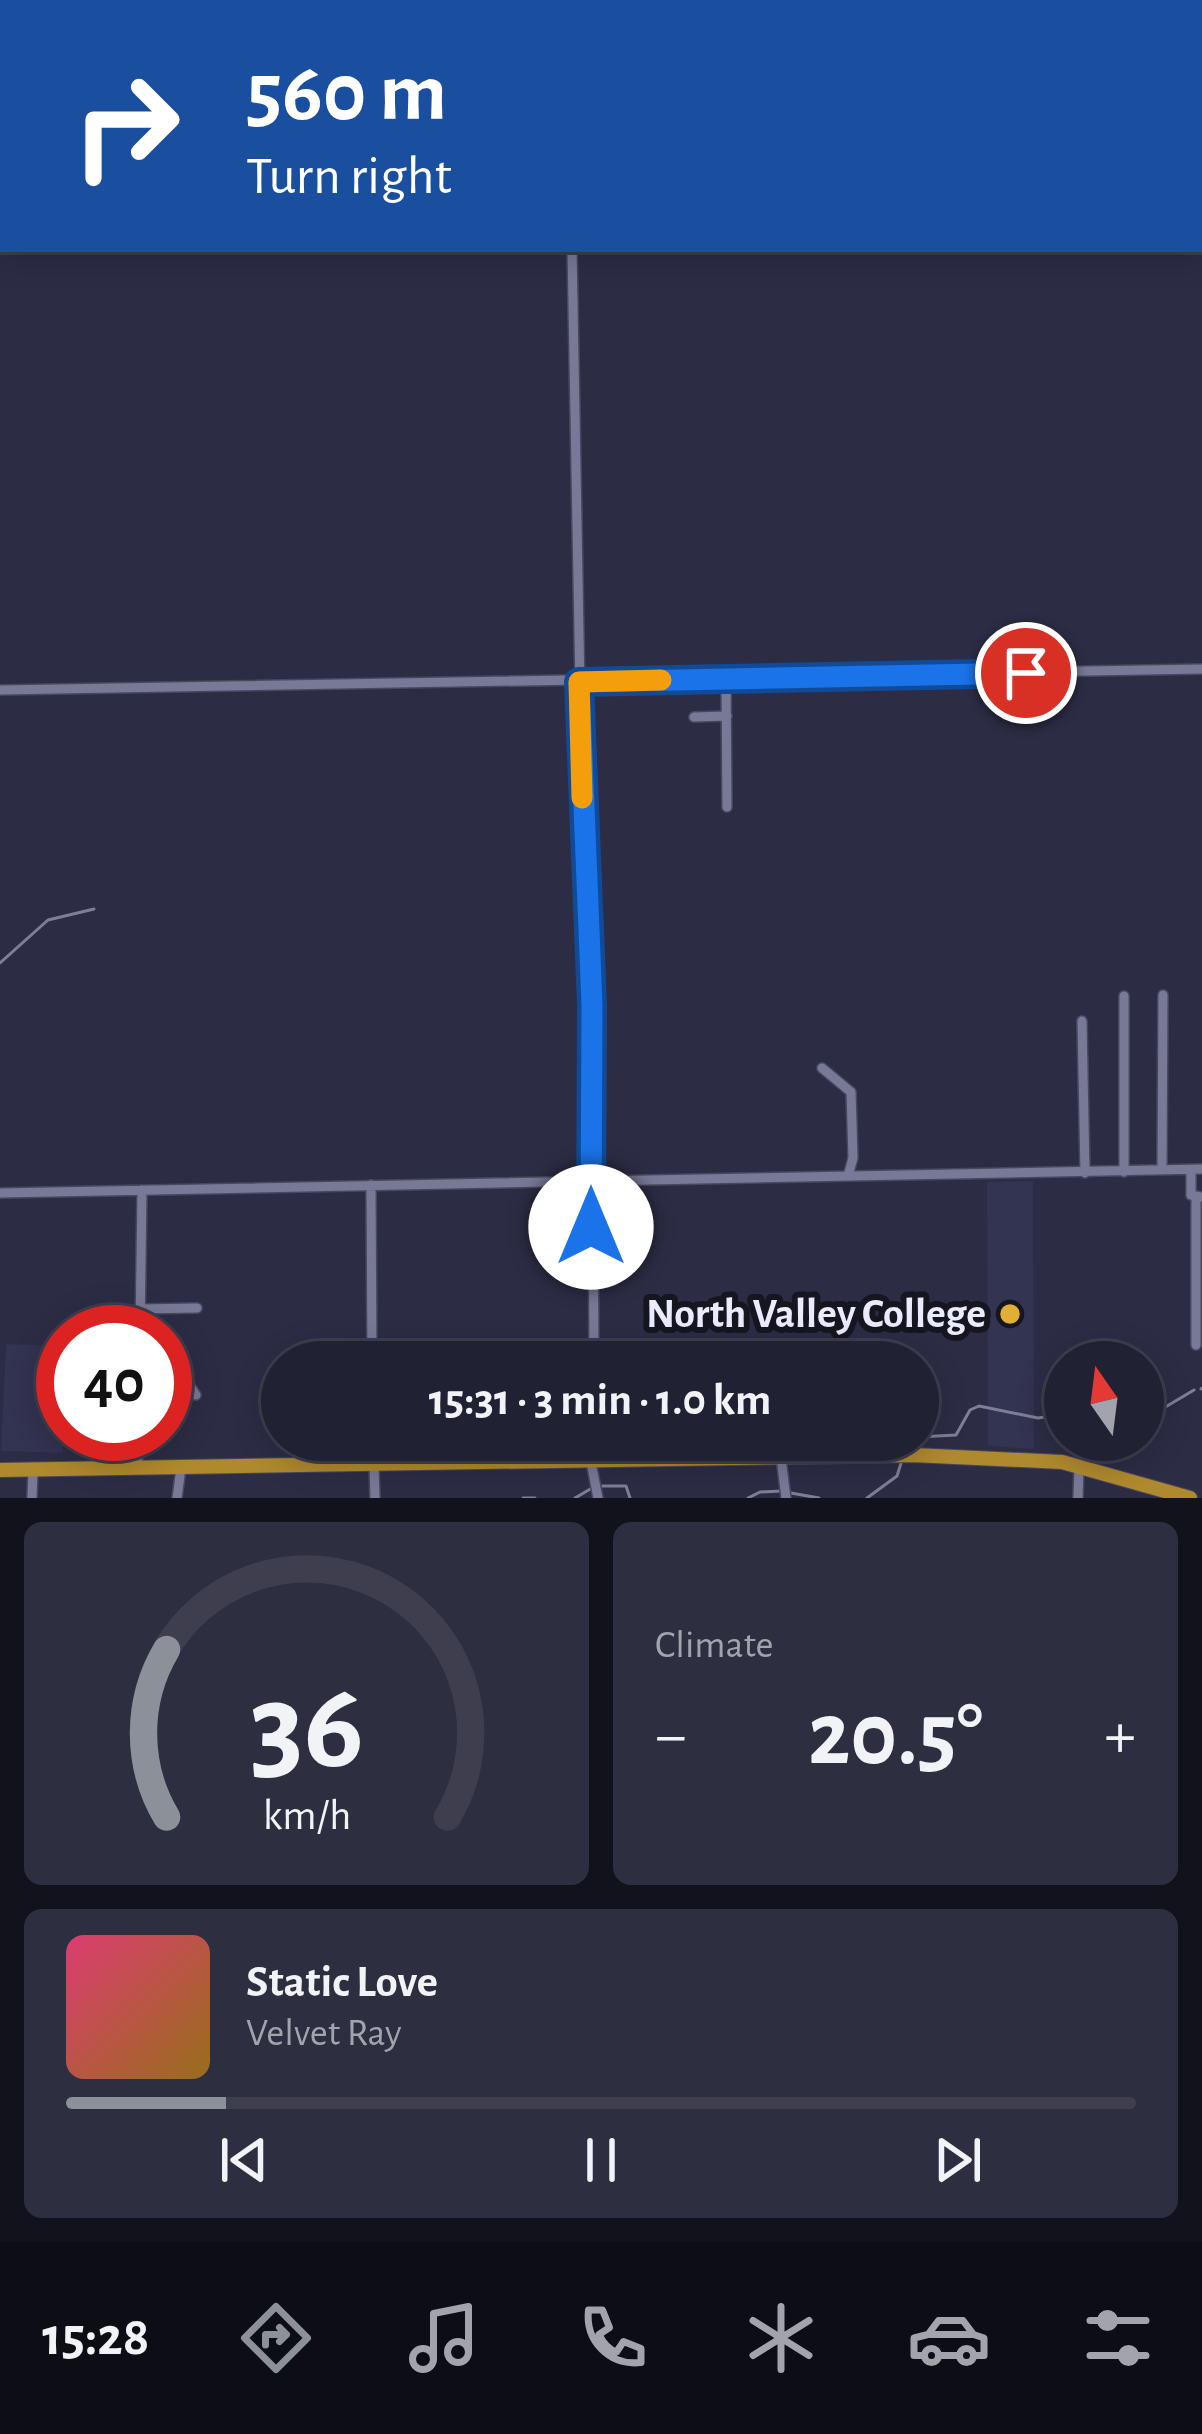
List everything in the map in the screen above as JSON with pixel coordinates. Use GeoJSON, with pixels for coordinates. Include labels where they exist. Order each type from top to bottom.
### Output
{"type":"FeatureCollection","features":[{"type":"Feature","properties":{"kind":"highway"},"geometry":{"type":"LineString","coordinates":[[939,1456],[1078,1466],[1190,1498]]}},
{"type":"Feature","properties":{"kind":"highway"},"geometry":{"type":"LineString","coordinates":[[0,1470],[638,1461]]}},
{"type":"Feature","properties":{"kind":"street"},"geometry":{"type":"LineString","coordinates":[[572,252],[579,682],[592,1005],[594,1341]]}},
{"type":"Feature","properties":{"kind":"street"},"geometry":{"type":"LineString","coordinates":[[0,690],[1202,669]]}},
{"type":"Feature","properties":{"kind":"street"},"geometry":{"type":"LineString","coordinates":[[726,679],[727,806]]}},
{"type":"Feature","properties":{"kind":"street"},"geometry":{"type":"LineString","coordinates":[[694,716],[727,716]]}},
{"type":"Feature","properties":{"kind":"street"},"geometry":{"type":"LineString","coordinates":[[1162,1171],[1163,995]]}},
{"type":"Feature","properties":{"kind":"street"},"geometry":{"type":"LineString","coordinates":[[1124,996],[1124,1172]]}},
{"type":"Feature","properties":{"kind":"street"},"geometry":{"type":"LineString","coordinates":[[1082,1021],[1084,1172]]}},
{"type":"Feature","properties":{"kind":"street"},"geometry":{"type":"LineString","coordinates":[[822,1069],[851,1092],[853,1158],[848,1176]]}},
{"type":"Feature","properties":{"kind":"street"},"geometry":{"type":"LineString","coordinates":[[0,1193],[1196,1170],[1191,1194],[1199,1197],[1196,1345]]}},
{"type":"Feature","properties":{"kind":"street"},"geometry":{"type":"LineString","coordinates":[[371,1185],[372,1341]]}},
{"type":"Feature","properties":{"kind":"street"},"geometry":{"type":"LineString","coordinates":[[140,1305],[142,1190]]}},
{"type":"Feature","properties":{"kind":"street"},"geometry":{"type":"LineString","coordinates":[[192,1389],[196,1395]]}},
{"type":"Feature","properties":{"kind":"street"},"geometry":{"type":"LineString","coordinates":[[138,1461],[138,1468]]}},
{"type":"Feature","properties":{"kind":"street"},"geometry":{"type":"LineString","coordinates":[[781,1461],[786,1498]]}},
{"type":"Feature","properties":{"kind":"street"},"geometry":{"type":"LineString","coordinates":[[591,1462],[598,1498]]}},
{"type":"Feature","properties":{"kind":"street"},"geometry":{"type":"LineString","coordinates":[[374,1466],[375,1498]]}},
{"type":"Feature","properties":{"kind":"street"},"geometry":{"type":"LineString","coordinates":[[1078,1466],[1078,1498]]}},
{"type":"Feature","properties":{"kind":"street"},"geometry":{"type":"LineString","coordinates":[[177,1498],[182,1468]]}},
{"type":"Feature","properties":{"kind":"street"},"geometry":{"type":"LineString","coordinates":[[32,1498],[33,1470]]}},
{"type":"Feature","properties":{"kind":"shaded area","name":"North Valley College"},"geometry":{"type":"Polygon","coordinates":[[[1033,1181],[1034,1449],[988,1446],[987,1182],[1033,1181]]]}},
{"type":"Feature","properties":{"kind":"shaded area"},"geometry":{"type":"Polygon","coordinates":[[[6,1344],[36,1345],[36,1452],[1,1451],[6,1344]]]}},
{"type":"Feature","properties":{"kind":"waterway"},"geometry":{"type":"LineString","coordinates":[[0,963],[48,920],[94,909]]}},
{"type":"Feature","properties":{"kind":"waterway"},"geometry":{"type":"LineString","coordinates":[[1164,1408],[1194,1390]]}},
{"type":"Feature","properties":{"kind":"waterway"},"geometry":{"type":"LineString","coordinates":[[939,1436],[956,1435],[970,1410],[979,1406],[1044,1417]]}},
{"type":"Feature","properties":{"kind":"waterway"},"geometry":{"type":"LineString","coordinates":[[867,1498],[897,1476],[902,1461]]}},
{"type":"Feature","properties":{"kind":"waterway"},"geometry":{"type":"LineString","coordinates":[[602,1486],[626,1486],[630,1498]]}},
{"type":"Feature","properties":{"kind":"waterway"},"geometry":{"type":"LineString","coordinates":[[575,1498],[592,1488]]}},
{"type":"Feature","properties":{"kind":"waterway"},"geometry":{"type":"LineString","coordinates":[[748,1498],[781,1491]]}},
{"type":"Feature","properties":{"kind":"waterway"},"geometry":{"type":"LineString","coordinates":[[791,1493],[819,1498]]}},
{"type":"Feature","properties":{"kind":"waterway"},"geometry":{"type":"LineString","coordinates":[[523,1498],[535,1498]]}},
{"type":"Feature","properties":{"kind":"slow traffic"},"geometry":{"type":"LineString","coordinates":[[582,798],[579,682],[661,680]]}},
{"type":"Feature","properties":{"kind":"place","name":"North Valley College"},"geometry":{"type":"Point","coordinates":[1010,1314]}},
{"type":"Feature","properties":{"kind":"route"},"geometry":{"type":"LineString","coordinates":[[591,1227],[592,1005],[579,682],[1026,673]]}}]}
